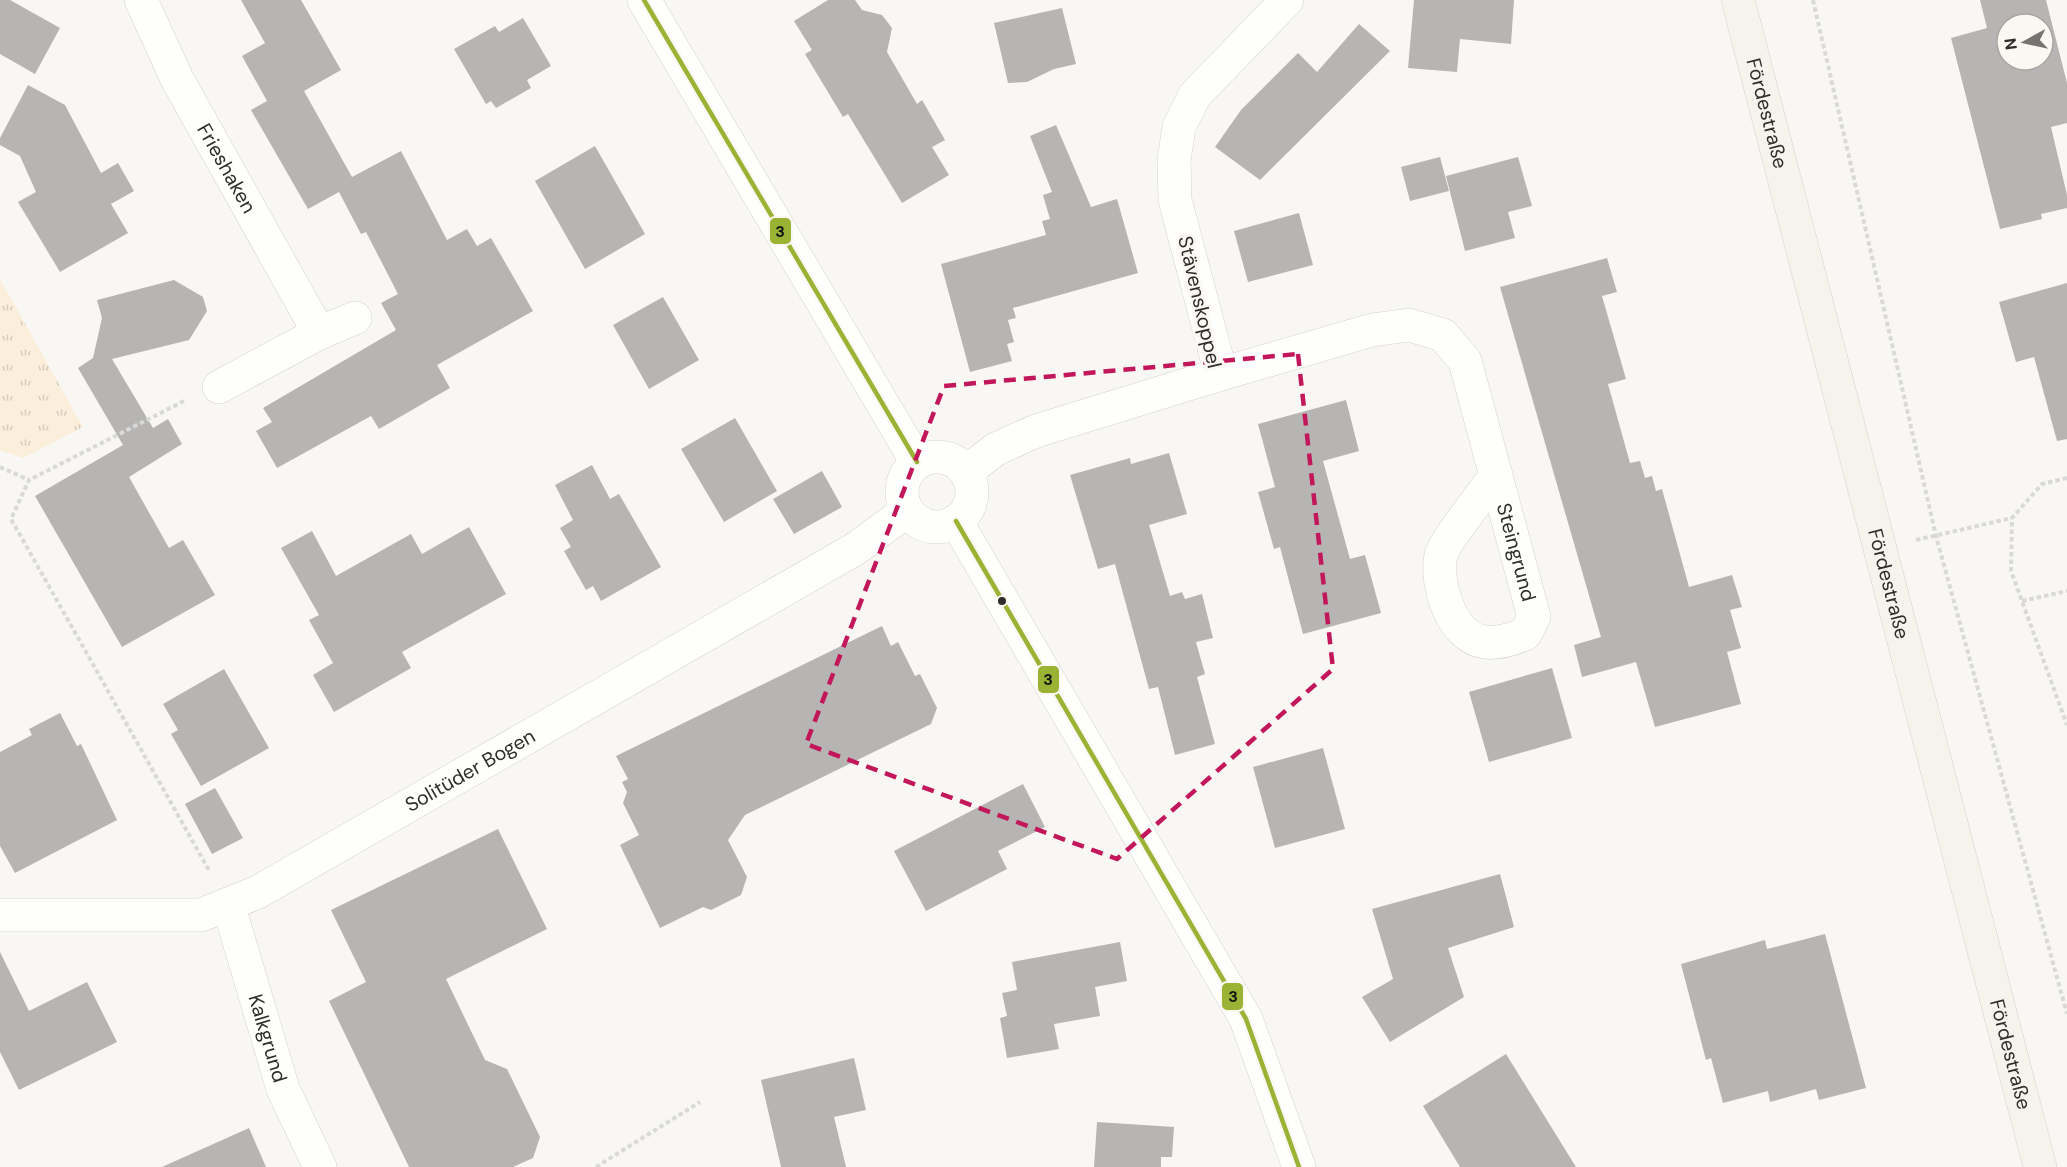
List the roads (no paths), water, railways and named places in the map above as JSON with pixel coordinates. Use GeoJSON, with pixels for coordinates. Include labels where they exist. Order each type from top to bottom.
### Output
{"type":"FeatureCollection","features":[{"type":"Feature","properties":{"kind":"main road","name":"Fördestraße"},"geometry":{"type":"LineString","coordinates":[[1738,0],[2040,1167]]}},
{"type":"Feature","properties":{"kind":"street","name":"Frieshaken"},"geometry":{"type":"LineString","coordinates":[[141,0],[177,79],[319,333]]}},
{"type":"Feature","properties":{"kind":"street"},"geometry":{"type":"LineString","coordinates":[[644,0],[917,462]]}},
{"type":"Feature","properties":{"kind":"street","name":"Stävenskoppel"},"geometry":{"type":"LineString","coordinates":[[966,472],[996,449],[1036,431],[1221,374],[1174,200],[1174,160],[1179,127],[1195,95],[1287,0]]}},
{"type":"Feature","properties":{"kind":"street"},"geometry":{"type":"LineString","coordinates":[[219,387],[319,333],[355,318]]}},
{"type":"Feature","properties":{"kind":"street","name":"Steingrund"},"geometry":{"type":"LineString","coordinates":[[1221,374],[1372,330],[1409,325],[1443,335],[1465,362],[1496,475]]}},
{"type":"Feature","properties":{"kind":"street"},"geometry":{"type":"LineString","coordinates":[[930,456],[944,457],[957,462],[966,472],[972,485],[972,499],[966,512],[956,521],[944,527],[929,527],[916,521],[907,511],[902,498],[902,484],[907,472],[917,462],[930,456]]}},
{"type":"Feature","properties":{"kind":"street","name":"Solitüder Bogen"},"geometry":{"type":"LineString","coordinates":[[0,915],[201,915],[258,892],[844,555],[907,511]]}},
{"type":"Feature","properties":{"kind":"street"},"geometry":{"type":"LineString","coordinates":[[956,521],[1246,1018],[1299,1167]]}},
{"type":"Feature","properties":{"kind":"street","name":"Kalkgrund"},"geometry":{"type":"LineString","coordinates":[[228,904],[283,1089],[320,1167]]}}]}
